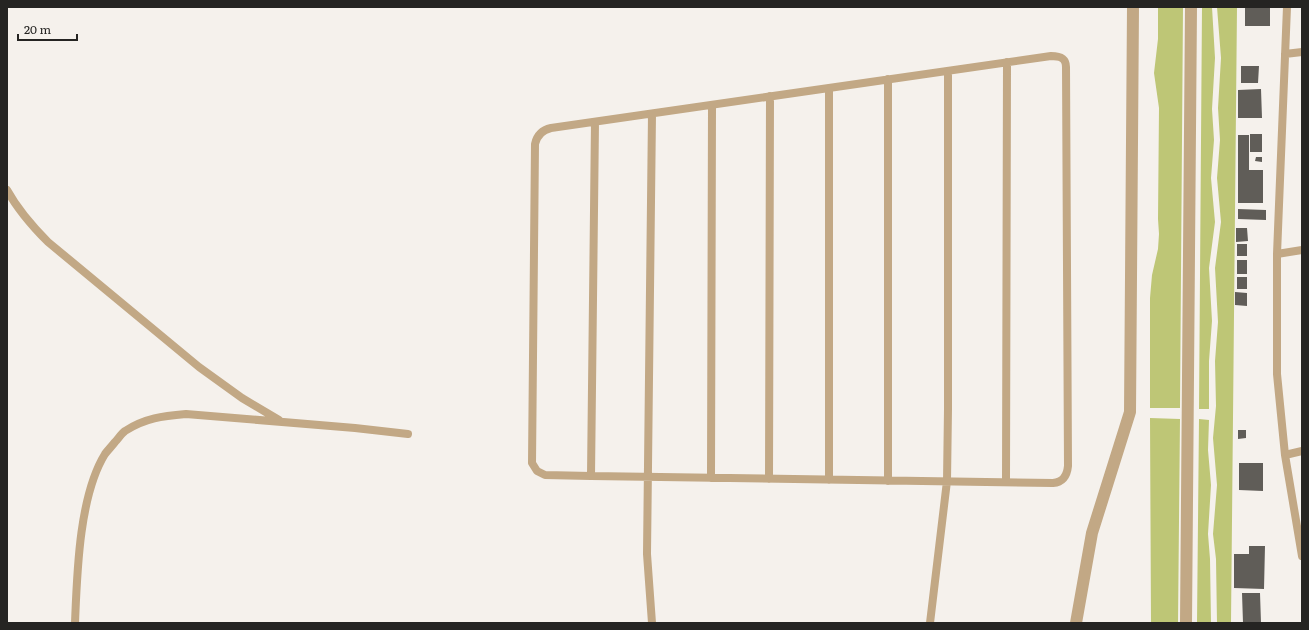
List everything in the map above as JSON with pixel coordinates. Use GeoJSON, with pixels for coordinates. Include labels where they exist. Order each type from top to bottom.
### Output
{"type":"FeatureCollection","features":[{"type":"Feature","properties":{"kind":"street"},"geometry":{"type":"LineString","coordinates":[[1076,623],[1092,533],[1130,412],[1133,7]]}},
{"type":"Feature","properties":{"kind":"street"},"geometry":{"type":"LineString","coordinates":[[1186,623],[1191,7]]}},
{"type":"Feature","properties":{"kind":"lane"},"geometry":{"type":"LineString","coordinates":[[1287,7],[1278,254],[1277,374],[1285,455],[1302,556]]}},
{"type":"Feature","properties":{"kind":"lane"},"geometry":{"type":"LineString","coordinates":[[1285,54],[1302,52]]}},
{"type":"Feature","properties":{"kind":"lane"},"geometry":{"type":"LineString","coordinates":[[1054,56],[1062,58],[1066,63],[1068,466],[1064,479],[1057,483],[828,480],[545,475],[537,471],[532,463],[535,144],[538,135],[546,129],[1007,62],[1054,56]]}},
{"type":"Feature","properties":{"kind":"lane"},"geometry":{"type":"LineString","coordinates":[[1006,482],[1007,62]]}},
{"type":"Feature","properties":{"kind":"lane"},"geometry":{"type":"LineString","coordinates":[[930,623],[947,481],[948,71]]}},
{"type":"Feature","properties":{"kind":"lane"},"geometry":{"type":"LineString","coordinates":[[888,79],[888,480]]}},
{"type":"Feature","properties":{"kind":"lane"},"geometry":{"type":"LineString","coordinates":[[828,480],[829,88]]}},
{"type":"Feature","properties":{"kind":"lane"},"geometry":{"type":"LineString","coordinates":[[769,479],[770,96]]}},
{"type":"Feature","properties":{"kind":"lane"},"geometry":{"type":"LineString","coordinates":[[711,478],[712,105]]}},
{"type":"Feature","properties":{"kind":"lane"},"geometry":{"type":"LineString","coordinates":[[652,114],[647,554],[652,623]]}},
{"type":"Feature","properties":{"kind":"lane"},"geometry":{"type":"LineString","coordinates":[[591,476],[595,122]]}},
{"type":"Feature","properties":{"kind":"lane"},"geometry":{"type":"LineString","coordinates":[[7,190],[16,207],[29,223],[48,242],[199,367],[242,398],[281,422]]}},
{"type":"Feature","properties":{"kind":"lane"},"geometry":{"type":"LineString","coordinates":[[1278,254],[1302,250]]}},
{"type":"Feature","properties":{"kind":"lane"},"geometry":{"type":"LineString","coordinates":[[75,623],[84,516],[92,483],[105,454],[124,432],[143,421],[159,416],[186,414],[408,434]]}},
{"type":"Feature","properties":{"kind":"lane"},"geometry":{"type":"LineString","coordinates":[[1285,455],[1302,451]]}},
{"type":"Feature","properties":{"kind":"green space"},"geometry":{"type":"Polygon","coordinates":[[[1158,7],[1183,7],[1180,408],[1150,408],[1150,298],[1152,275],[1158,249],[1159,234],[1159,108],[1154,73],[1158,39],[1158,7]]]}},
{"type":"Feature","properties":{"kind":"green space"},"geometry":{"type":"Polygon","coordinates":[[[1202,7],[1212,7],[1215,58],[1212,109],[1214,140],[1211,178],[1215,222],[1209,268],[1212,321],[1209,361],[1209,409],[1199,409],[1202,7]]]}},
{"type":"Feature","properties":{"kind":"green space"},"geometry":{"type":"Polygon","coordinates":[[[1217,7],[1237,7],[1231,623],[1217,623],[1216,559],[1213,534],[1217,485],[1213,438],[1216,406],[1215,361],[1218,322],[1215,268],[1221,222],[1217,178],[1220,140],[1218,108],[1221,58],[1217,7]]]}},
{"type":"Feature","properties":{"kind":"green space"},"geometry":{"type":"Polygon","coordinates":[[[1150,418],[1180,419],[1178,623],[1151,623],[1150,418]]]}},
{"type":"Feature","properties":{"kind":"green space"},"geometry":{"type":"Polygon","coordinates":[[[1199,419],[1209,420],[1208,450],[1211,485],[1208,534],[1211,623],[1197,623],[1199,419]]]}},
{"type":"Feature","properties":{"kind":"building"},"geometry":{"type":"Polygon","coordinates":[[[1245,7],[1270,7],[1270,26],[1245,26],[1245,7]]]}},
{"type":"Feature","properties":{"kind":"building"},"geometry":{"type":"Polygon","coordinates":[[[1241,66],[1259,66],[1258,83],[1241,83],[1241,66]]]}},
{"type":"Feature","properties":{"kind":"building"},"geometry":{"type":"Polygon","coordinates":[[[1261,89],[1262,118],[1238,118],[1238,90],[1261,89]]]}},
{"type":"Feature","properties":{"kind":"building"},"geometry":{"type":"Polygon","coordinates":[[[1250,134],[1262,134],[1262,152],[1250,152],[1250,134]]]}},
{"type":"Feature","properties":{"kind":"building"},"geometry":{"type":"Polygon","coordinates":[[[1238,135],[1249,135],[1249,170],[1263,170],[1263,203],[1238,203],[1238,135]]]}},
{"type":"Feature","properties":{"kind":"building"},"geometry":{"type":"Polygon","coordinates":[[[1256,157],[1262,157],[1262,162],[1255,161],[1256,157]]]}},
{"type":"Feature","properties":{"kind":"building"},"geometry":{"type":"Polygon","coordinates":[[[1238,209],[1266,210],[1266,220],[1238,219],[1238,209]]]}},
{"type":"Feature","properties":{"kind":"building"},"geometry":{"type":"Polygon","coordinates":[[[1236,228],[1247,228],[1248,241],[1236,242],[1236,228]]]}},
{"type":"Feature","properties":{"kind":"building"},"geometry":{"type":"Polygon","coordinates":[[[1237,244],[1247,244],[1247,256],[1237,256],[1237,244]]]}},
{"type":"Feature","properties":{"kind":"building"},"geometry":{"type":"Polygon","coordinates":[[[1237,260],[1247,260],[1247,274],[1237,274],[1237,260]]]}},
{"type":"Feature","properties":{"kind":"building"},"geometry":{"type":"Polygon","coordinates":[[[1237,277],[1247,277],[1247,289],[1237,289],[1237,277]]]}},
{"type":"Feature","properties":{"kind":"building"},"geometry":{"type":"Polygon","coordinates":[[[1235,292],[1247,293],[1247,306],[1235,305],[1235,292]]]}},
{"type":"Feature","properties":{"kind":"building"},"geometry":{"type":"Polygon","coordinates":[[[1238,430],[1246,430],[1246,438],[1238,439],[1238,430]]]}},
{"type":"Feature","properties":{"kind":"building"},"geometry":{"type":"Polygon","coordinates":[[[1239,463],[1263,463],[1263,491],[1239,490],[1239,463]]]}},
{"type":"Feature","properties":{"kind":"building"},"geometry":{"type":"Polygon","coordinates":[[[1249,546],[1265,546],[1264,589],[1234,588],[1234,554],[1249,554],[1249,546]]]}},
{"type":"Feature","properties":{"kind":"building"},"geometry":{"type":"Polygon","coordinates":[[[1242,593],[1260,593],[1261,623],[1243,623],[1242,593]]]}}]}
